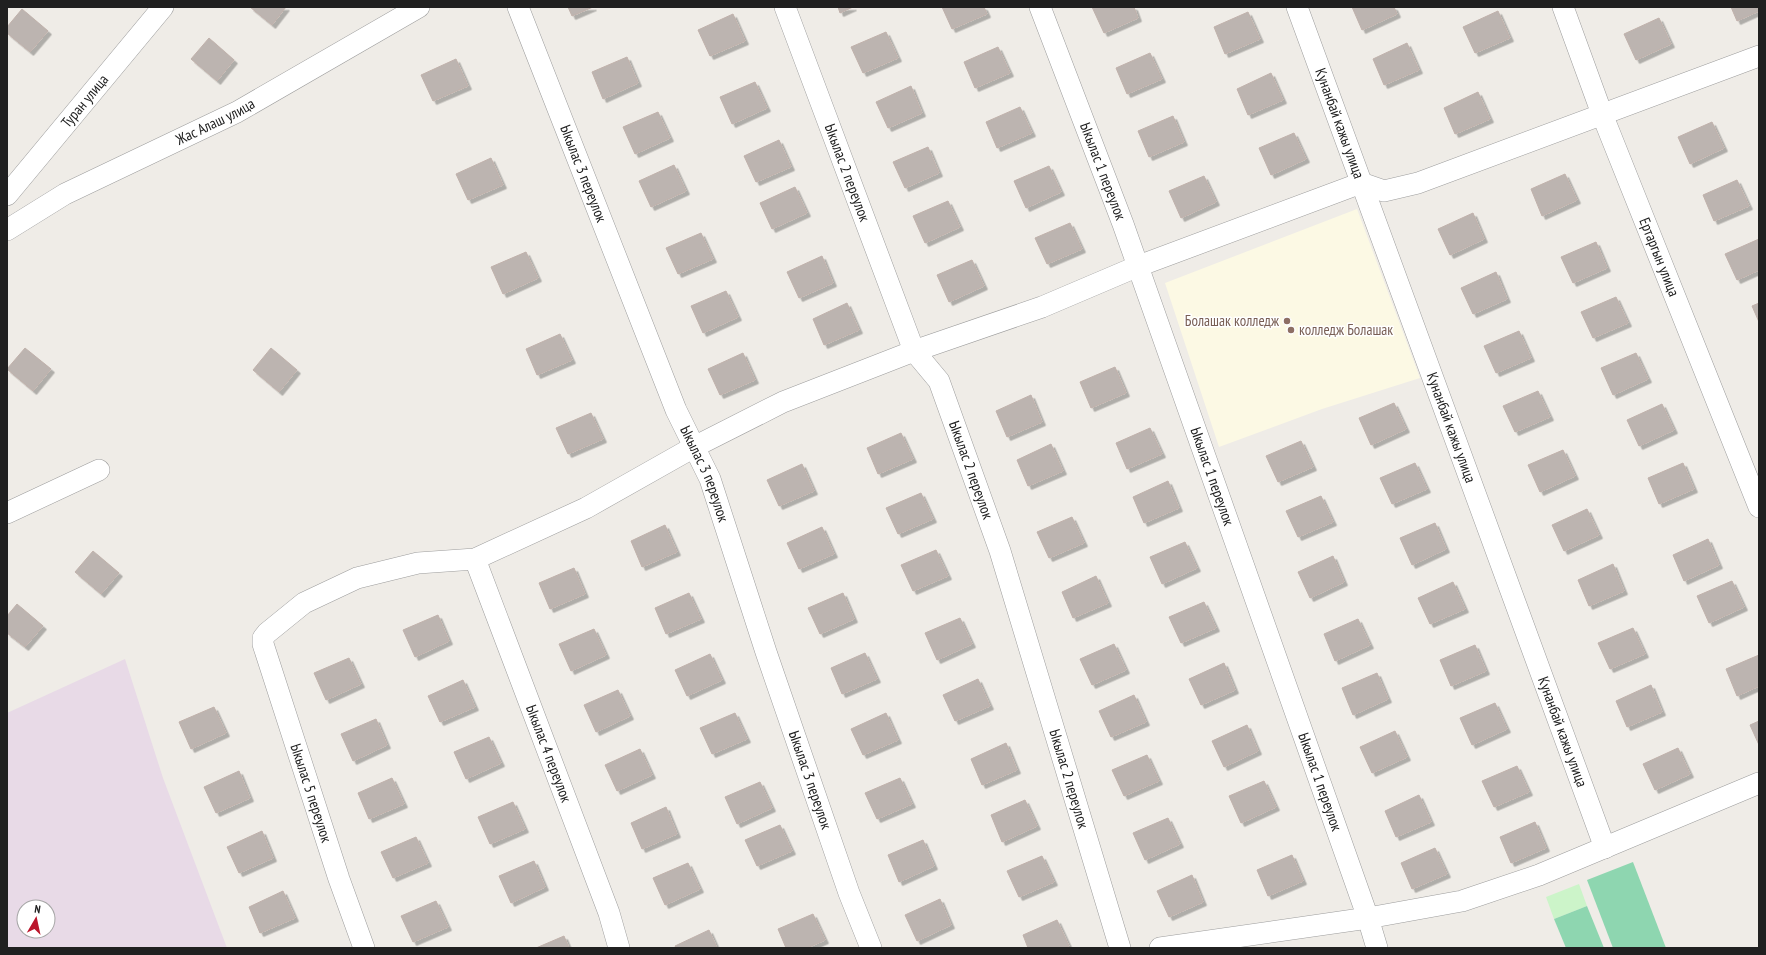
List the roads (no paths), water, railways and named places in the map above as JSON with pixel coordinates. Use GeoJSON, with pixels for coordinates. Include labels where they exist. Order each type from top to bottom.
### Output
{"type":"FeatureCollection","features":[{"type":"Feature","properties":{"kind":"street","name":"Туран улица"},"geometry":{"type":"LineString","coordinates":[[7,195],[163,7]]}},
{"type":"Feature","properties":{"kind":"street","name":"Жас Алаш улица"},"geometry":{"type":"LineString","coordinates":[[7,230],[65,194],[237,112],[419,7]]}},
{"type":"Feature","properties":{"kind":"street","name":"Ыкылас 3 переулок"},"geometry":{"type":"LineString","coordinates":[[518,7],[676,410],[710,479],[766,652],[849,893],[870,948]]}},
{"type":"Feature","properties":{"kind":"street","name":"Ыкылас 2 переулок"},"geometry":{"type":"LineString","coordinates":[[785,7],[914,351],[939,381],[1000,551],[1120,948]]}},
{"type":"Feature","properties":{"kind":"street","name":"Ыкылас 1 переулок"},"geometry":{"type":"LineString","coordinates":[[1040,7],[1122,224],[1368,918],[1377,948]]}},
{"type":"Feature","properties":{"kind":"street","name":"Кунанбай кажы улица"},"geometry":{"type":"LineString","coordinates":[[1297,7],[1606,848]]}},
{"type":"Feature","properties":{"kind":"street","name":"Ертаргын улица"},"geometry":{"type":"LineString","coordinates":[[1563,7],[1602,114],[1759,507]]}},
{"type":"Feature","properties":{"kind":"street"},"geometry":{"type":"LineString","coordinates":[[475,559],[586,508],[694,447],[783,402],[914,351],[1042,307],[1136,267],[1361,183],[1384,191],[1418,183],[1759,56]]}},
{"type":"Feature","properties":{"kind":"street"},"geometry":{"type":"LineString","coordinates":[[7,513],[99,470]]}},
{"type":"Feature","properties":{"kind":"street","name":"Ыкылас 5 переулок"},"geometry":{"type":"LineString","coordinates":[[364,948],[339,879],[263,644],[263,638],[267,633],[304,603],[357,578],[418,563],[475,559]]}},
{"type":"Feature","properties":{"kind":"street","name":"Ыкылас 4 переулок"},"geometry":{"type":"LineString","coordinates":[[475,559],[609,913],[619,948]]}},
{"type":"Feature","properties":{"kind":"street"},"geometry":{"type":"LineString","coordinates":[[1160,948],[1368,918],[1462,901],[1539,875],[1759,784]]}},
{"type":"Feature","properties":{"kind":"place","name":"Болашак колледж"},"geometry":{"type":"Point","coordinates":[1287,321]}},
{"type":"Feature","properties":{"kind":"place","name":"колледж Болашак"},"geometry":{"type":"Point","coordinates":[1291,330]}}]}
